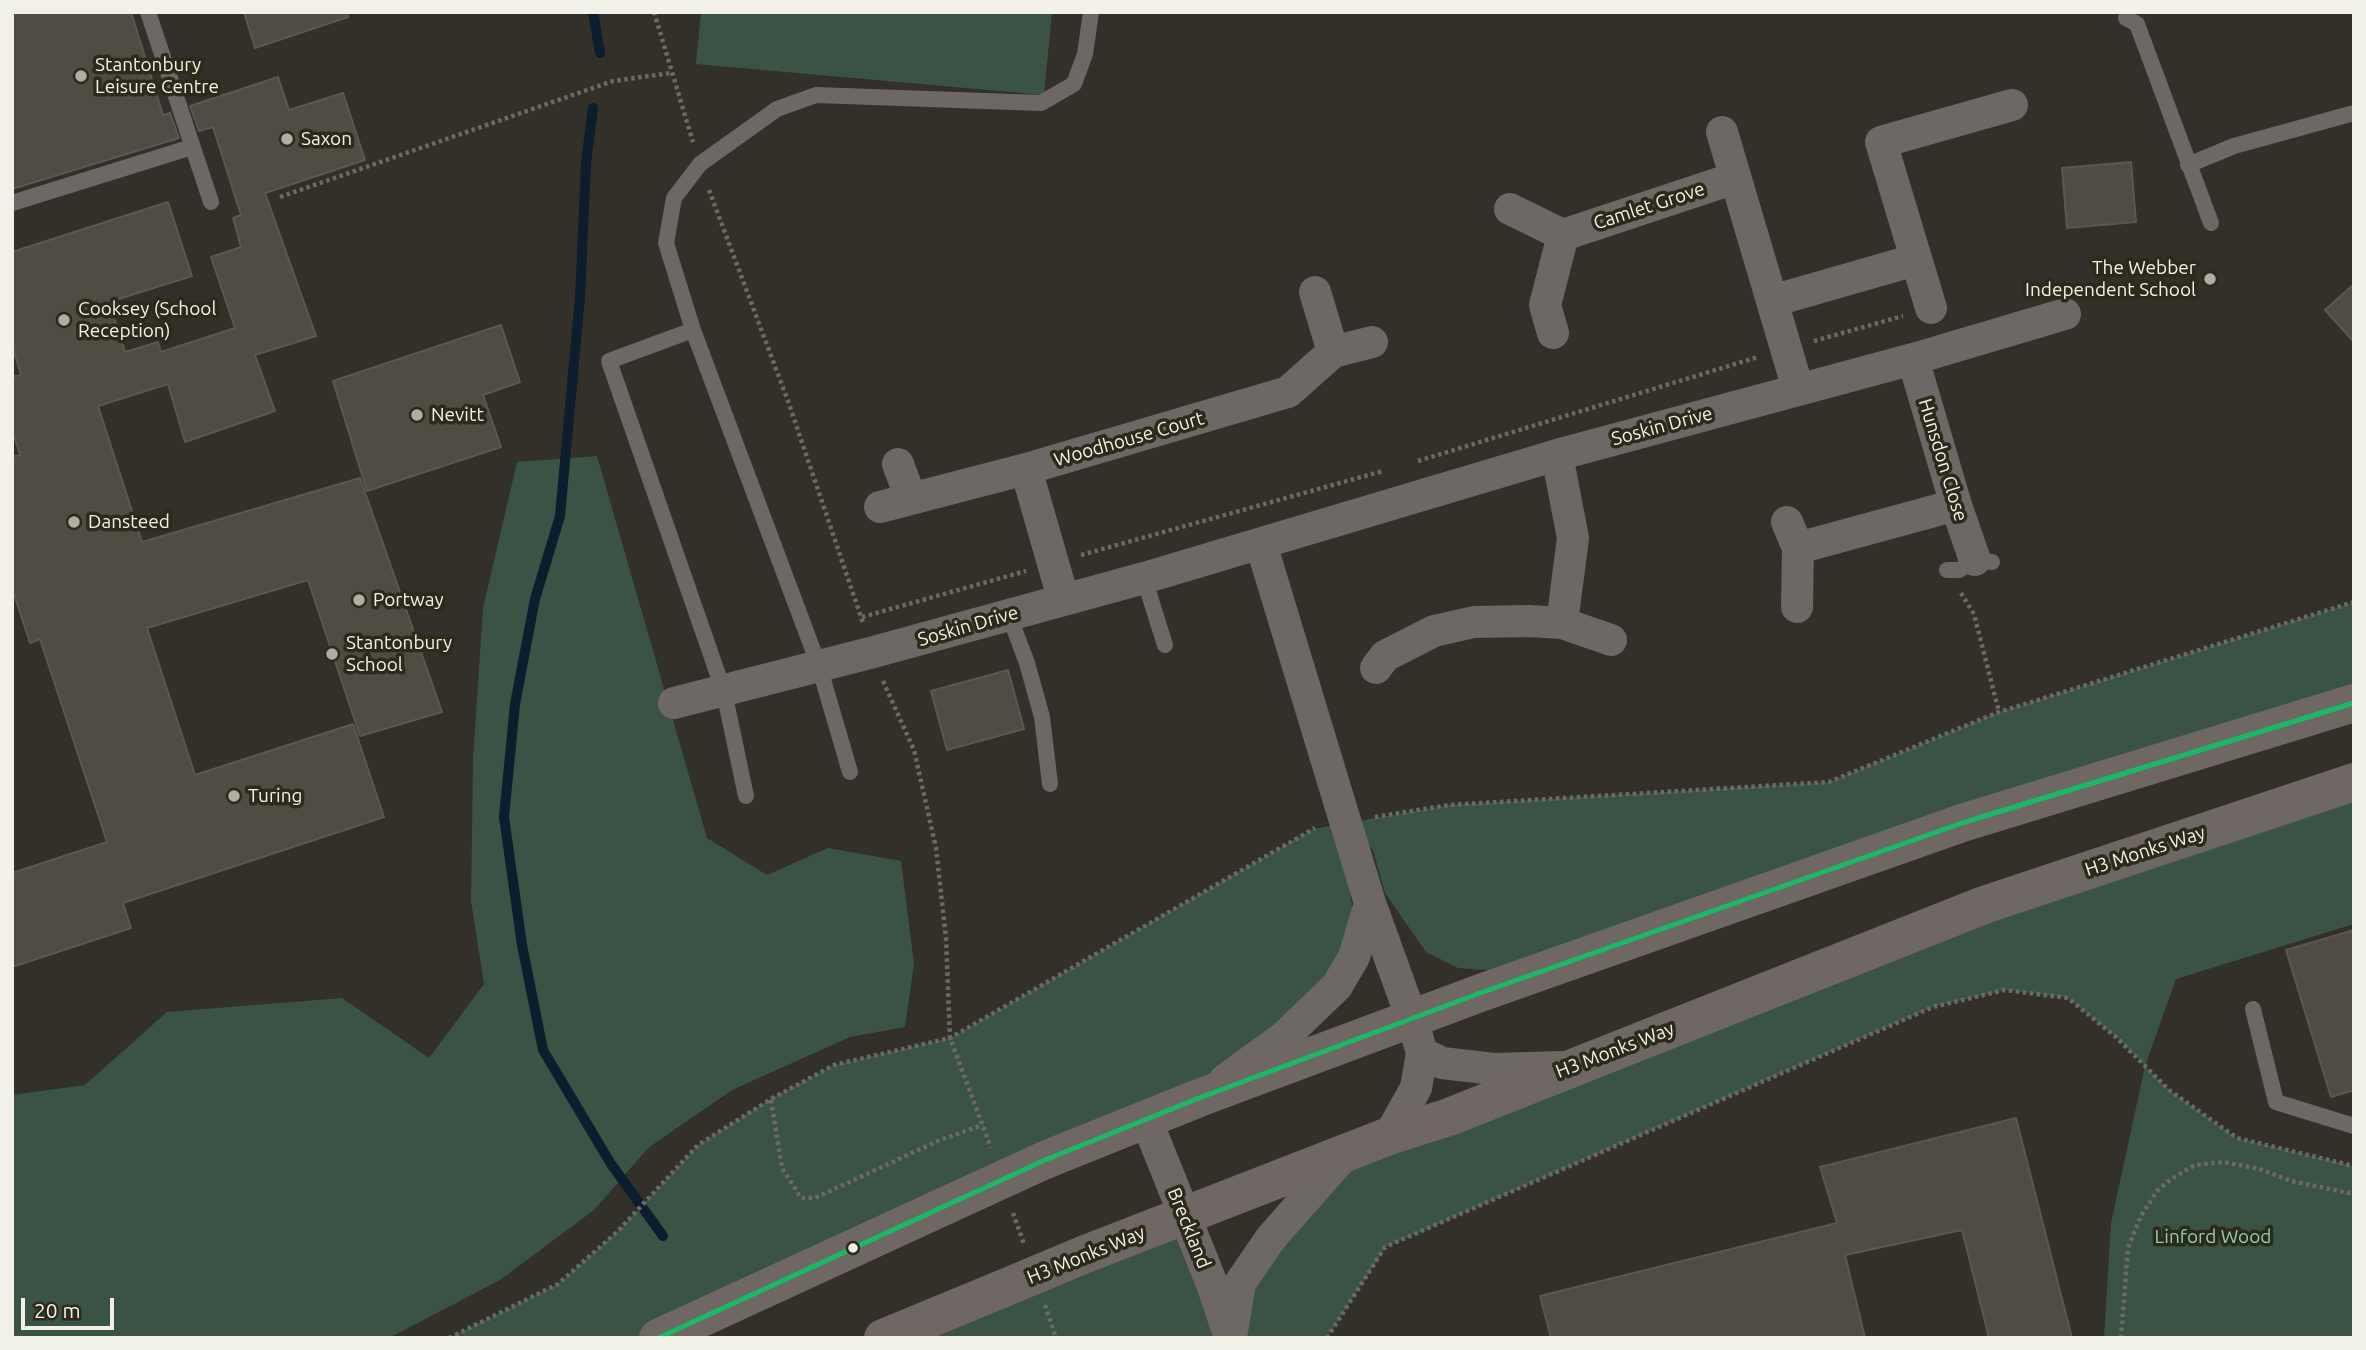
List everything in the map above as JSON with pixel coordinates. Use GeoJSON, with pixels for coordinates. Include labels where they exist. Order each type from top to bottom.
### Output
{"type":"FeatureCollection","features":[{"type":"Feature","properties":{"kind":"main road"},"geometry":{"type":"LineString","coordinates":[[658,1338],[1045,1160],[1199,1098],[1417,1036],[1962,823],[2354,703]]}},
{"type":"Feature","properties":{"kind":"main road","name":"H3 Monks Way"},"geometry":{"type":"LineString","coordinates":[[883,1338],[1184,1215],[1389,1136],[1449,1117],[1984,905],[2354,782]]}},
{"type":"Feature","properties":{"kind":"street"},"geometry":{"type":"LineString","coordinates":[[1931,308],[1881,142],[2011,105]]}},
{"type":"Feature","properties":{"kind":"street"},"geometry":{"type":"LineString","coordinates":[[1722,132],[1798,389]]}},
{"type":"Feature","properties":{"kind":"street","name":"Camlet Grove"},"geometry":{"type":"LineString","coordinates":[[1563,235],[1735,178]]}},
{"type":"Feature","properties":{"kind":"street"},"geometry":{"type":"LineString","coordinates":[[1510,209],[1563,235],[1545,305],[1553,333]]}},
{"type":"Feature","properties":{"kind":"street"},"geometry":{"type":"LineString","coordinates":[[1772,301],[1915,260]]}},
{"type":"Feature","properties":{"kind":"street"},"geometry":{"type":"LineString","coordinates":[[1315,292],[1333,352]]}},
{"type":"Feature","properties":{"kind":"street","name":"Soskin Drive"},"geometry":{"type":"LineString","coordinates":[[674,703],[724,692],[1144,578],[1557,454],[1913,359],[2065,314]]}},
{"type":"Feature","properties":{"kind":"street","name":"Woodhouse Court"},"geometry":{"type":"LineString","coordinates":[[880,508],[1026,469],[1288,392],[1333,352],[1372,342]]}},
{"type":"Feature","properties":{"kind":"street","name":"Hunsdon Close"},"geometry":{"type":"LineString","coordinates":[[1913,359],[1955,505],[1968,566]]}},
{"type":"Feature","properties":{"kind":"street"},"geometry":{"type":"LineString","coordinates":[[1557,454],[1573,538],[1562,623]]}},
{"type":"Feature","properties":{"kind":"street"},"geometry":{"type":"LineString","coordinates":[[898,464],[911,499]]}},
{"type":"Feature","properties":{"kind":"street"},"geometry":{"type":"LineString","coordinates":[[1026,469],[1063,598]]}},
{"type":"Feature","properties":{"kind":"street"},"geometry":{"type":"LineString","coordinates":[[1797,607],[1793,535],[1955,505]]}},
{"type":"Feature","properties":{"kind":"street"},"geometry":{"type":"LineString","coordinates":[[1261,544],[1370,903],[1417,1036],[1416,1087],[1389,1136]]}},
{"type":"Feature","properties":{"kind":"street"},"geometry":{"type":"LineString","coordinates":[[1377,656],[1434,631],[1474,622],[1562,623],[1611,640]]}},
{"type":"Feature","properties":{"kind":"street"},"geometry":{"type":"LineString","coordinates":[[1199,1098],[1284,1037],[1337,986],[1354,957],[1370,903]]}},
{"type":"Feature","properties":{"kind":"street"},"geometry":{"type":"LineString","coordinates":[[1417,1036],[1442,1063],[1494,1069],[1573,1066]]}},
{"type":"Feature","properties":{"kind":"street","name":"Breckland"},"geometry":{"type":"LineString","coordinates":[[1146,1119],[1231,1338]]}},
{"type":"Feature","properties":{"kind":"street","name":"Breckland"},"geometry":{"type":"LineString","coordinates":[[1231,1338],[1240,1283],[1271,1238],[1346,1153]]}},
{"type":"Feature","properties":{"kind":"lane"},"geometry":{"type":"LineString","coordinates":[[148,12],[211,202]]}},
{"type":"Feature","properties":{"kind":"lane"},"geometry":{"type":"LineString","coordinates":[[850,772],[819,666],[693,330],[666,243],[674,198],[700,164],[777,108],[816,95],[1041,103],[1074,84],[1085,54],[1091,12]]}},
{"type":"Feature","properties":{"kind":"lane"},"geometry":{"type":"LineString","coordinates":[[2126,18],[2137,24],[2211,223]]}},
{"type":"Feature","properties":{"kind":"lane"},"geometry":{"type":"LineString","coordinates":[[2188,165],[2234,146],[2354,113]]}},
{"type":"Feature","properties":{"kind":"lane"},"geometry":{"type":"LineString","coordinates":[[12,203],[192,147]]}},
{"type":"Feature","properties":{"kind":"lane"},"geometry":{"type":"LineString","coordinates":[[693,330],[609,361],[724,692],[746,796]]}},
{"type":"Feature","properties":{"kind":"lane"},"geometry":{"type":"LineString","coordinates":[[1144,578],[1165,645]]}},
{"type":"Feature","properties":{"kind":"lane"},"geometry":{"type":"LineString","coordinates":[[1009,615],[1027,663],[1042,717],[1050,784]]}},
{"type":"Feature","properties":{"kind":"lane"},"geometry":{"type":"LineString","coordinates":[[2253,1009],[2276,1102],[2354,1126]]}},
{"type":"Feature","properties":{"kind":"path"},"geometry":{"type":"LineString","coordinates":[[280,197],[613,80],[671,73]]}},
{"type":"Feature","properties":{"kind":"path"},"geometry":{"type":"LineString","coordinates":[[1418,461],[1785,349],[1931,308]]}},
{"type":"Feature","properties":{"kind":"path"},"geometry":{"type":"LineString","coordinates":[[862,617],[1391,469]]}},
{"type":"Feature","properties":{"kind":"path"},"geometry":{"type":"LineString","coordinates":[[1968,566],[1961,593],[1974,614],[1999,712]]}},
{"type":"Feature","properties":{"kind":"path"},"geometry":{"type":"LineString","coordinates":[[1327,1338],[1385,1247],[1933,1007],[2005,990],[2068,998],[2117,1038],[2169,1090],[2237,1138],[2354,1166]]}},
{"type":"Feature","properties":{"kind":"path"},"geometry":{"type":"LineString","coordinates":[[771,1099],[782,1168],[800,1198],[816,1198],[940,1140],[983,1125]]}},
{"type":"Feature","properties":{"kind":"path"},"geometry":{"type":"LineString","coordinates":[[2121,1338],[2128,1248],[2141,1216],[2157,1191],[2171,1179],[2195,1165],[2223,1162],[2260,1169],[2291,1181],[2354,1194]]}},
{"type":"Feature","properties":{"kind":"green space"},"geometry":{"type":"Polygon","coordinates":[[[701,12],[1052,12],[1044,95],[696,64],[701,12]]]}},
{"type":"Feature","properties":{"kind":"green space"},"geometry":{"type":"Polygon","coordinates":[[[597,456],[707,838],[767,875],[828,848],[901,861],[914,964],[905,1027],[850,1037],[732,1090],[648,1148],[594,1210],[500,1280],[389,1338],[12,1338],[12,1095],[85,1085],[167,1012],[342,998],[429,1058],[484,984],[471,901],[473,760],[483,608],[517,462],[597,456]]]}},
{"type":"Feature","properties":{"kind":"green space"},"geometry":{"type":"Polygon","coordinates":[[[2354,602],[2354,703],[1496,971],[1458,968],[1426,952],[1385,893],[1373,850],[1346,823],[1449,805],[1829,782],[1999,712],[2354,602]]]}},
{"type":"Feature","properties":{"kind":"green space"},"geometry":{"type":"Polygon","coordinates":[[[2354,782],[2354,924],[2176,979],[2145,1066],[2117,1038],[2068,998],[2005,990],[1933,1007],[1386,1247],[1327,1338],[883,1338],[1184,1215],[1212,1284],[1240,1283],[1346,1153],[2354,782]]]}},
{"type":"Feature","properties":{"kind":"green space"},"geometry":{"type":"Polygon","coordinates":[[[1346,823],[1346,862],[1352,907],[1354,957],[1199,1098],[658,1338],[449,1338],[558,1284],[617,1232],[698,1145],[770,1099],[834,1065],[950,1038],[1313,829],[1346,823]]]}},
{"type":"Feature","properties":{"kind":"green space","name":"Linford Wood"},"geometry":{"type":"Polygon","coordinates":[[[2145,1066],[2169,1090],[2237,1138],[2354,1166],[2354,1338],[2104,1338],[2111,1223],[2145,1066]]]}},
{"type":"Feature","properties":{"kind":"building","name":"Stantonbury Leisure Centre"},"geometry":{"type":"Polygon","coordinates":[[[12,12],[131,12],[163,115],[170,113],[179,138],[12,189],[12,12]]]}},
{"type":"Feature","properties":{"kind":"building"},"geometry":{"type":"Polygon","coordinates":[[[244,12],[347,12],[348,17],[255,48],[244,12]]]}},
{"type":"Feature","properties":{"kind":"building"},"geometry":{"type":"Polygon","coordinates":[[[278,77],[289,110],[343,93],[365,160],[265,193],[316,336],[255,355],[275,411],[185,442],[168,384],[98,406],[142,542],[360,478],[442,712],[360,736],[308,580],[147,628],[195,775],[353,724],[384,817],[123,903],[131,928],[12,967],[12,873],[107,842],[40,639],[30,643],[12,588],[12,457],[20,455],[12,429],[12,377],[21,375],[12,345],[12,252],[168,202],[192,276],[109,302],[125,352],[158,342],[161,352],[235,328],[211,257],[241,247],[233,218],[241,215],[213,127],[199,131],[190,106],[278,77]]]}},
{"type":"Feature","properties":{"kind":"building"},"geometry":{"type":"Polygon","coordinates":[[[2131,162],[2136,222],[2067,228],[2062,168],[2131,162]]]}},
{"type":"Feature","properties":{"kind":"building"},"geometry":{"type":"Polygon","coordinates":[[[2354,284],[2354,342],[2325,310],[2354,284]]]}},
{"type":"Feature","properties":{"kind":"building","name":"Nevitt"},"geometry":{"type":"Polygon","coordinates":[[[501,325],[520,382],[483,395],[501,447],[367,491],[333,381],[501,325]]]}},
{"type":"Feature","properties":{"kind":"building"},"geometry":{"type":"Polygon","coordinates":[[[1008,670],[1024,729],[947,750],[931,691],[1008,670]]]}},
{"type":"Feature","properties":{"kind":"building"},"geometry":{"type":"Polygon","coordinates":[[[2354,930],[2354,1090],[2331,1097],[2286,950],[2354,930]]]}},
{"type":"Feature","properties":{"kind":"building"},"geometry":{"type":"Polygon","coordinates":[[[2016,1118],[2072,1338],[1989,1338],[1962,1230],[1845,1255],[1865,1338],[1551,1338],[1540,1296],[1837,1223],[1820,1167],[2016,1118]]]}},
{"type":"Feature","properties":{"kind":"waterway"},"geometry":{"type":"LineString","coordinates":[[593,12],[600,53]]}},
{"type":"Feature","properties":{"kind":"waterway"},"geometry":{"type":"LineString","coordinates":[[593,108],[586,163],[580,297],[560,516],[535,599],[515,704],[504,817],[522,945],[543,1050],[611,1164],[663,1236]]}},
{"type":"Feature","properties":{"kind":"transit line"},"geometry":{"type":"LineString","coordinates":[[658,1338],[1045,1160],[1199,1098],[1483,992],[1962,823],[2354,703]]}},
{"type":"Feature","properties":{"kind":"place","name":"Stantonbury Leisure Centre"},"geometry":{"type":"Point","coordinates":[81,76]}},
{"type":"Feature","properties":{"kind":"place","name":"Saxon"},"geometry":{"type":"Point","coordinates":[287,139]}},
{"type":"Feature","properties":{"kind":"place","name":"The Webber Independent School"},"geometry":{"type":"Point","coordinates":[2210,279]}},
{"type":"Feature","properties":{"kind":"place","name":"Cooksey (School Reception)"},"geometry":{"type":"Point","coordinates":[64,320]}},
{"type":"Feature","properties":{"kind":"place","name":"Nevitt"},"geometry":{"type":"Point","coordinates":[417,415]}},
{"type":"Feature","properties":{"kind":"place","name":"Dansteed"},"geometry":{"type":"Point","coordinates":[74,522]}},
{"type":"Feature","properties":{"kind":"place","name":"Portway"},"geometry":{"type":"Point","coordinates":[359,600]}},
{"type":"Feature","properties":{"kind":"place","name":"Stantonbury School"},"geometry":{"type":"Point","coordinates":[332,654]}},
{"type":"Feature","properties":{"kind":"place","name":"Turing"},"geometry":{"type":"Point","coordinates":[234,796]}}]}
